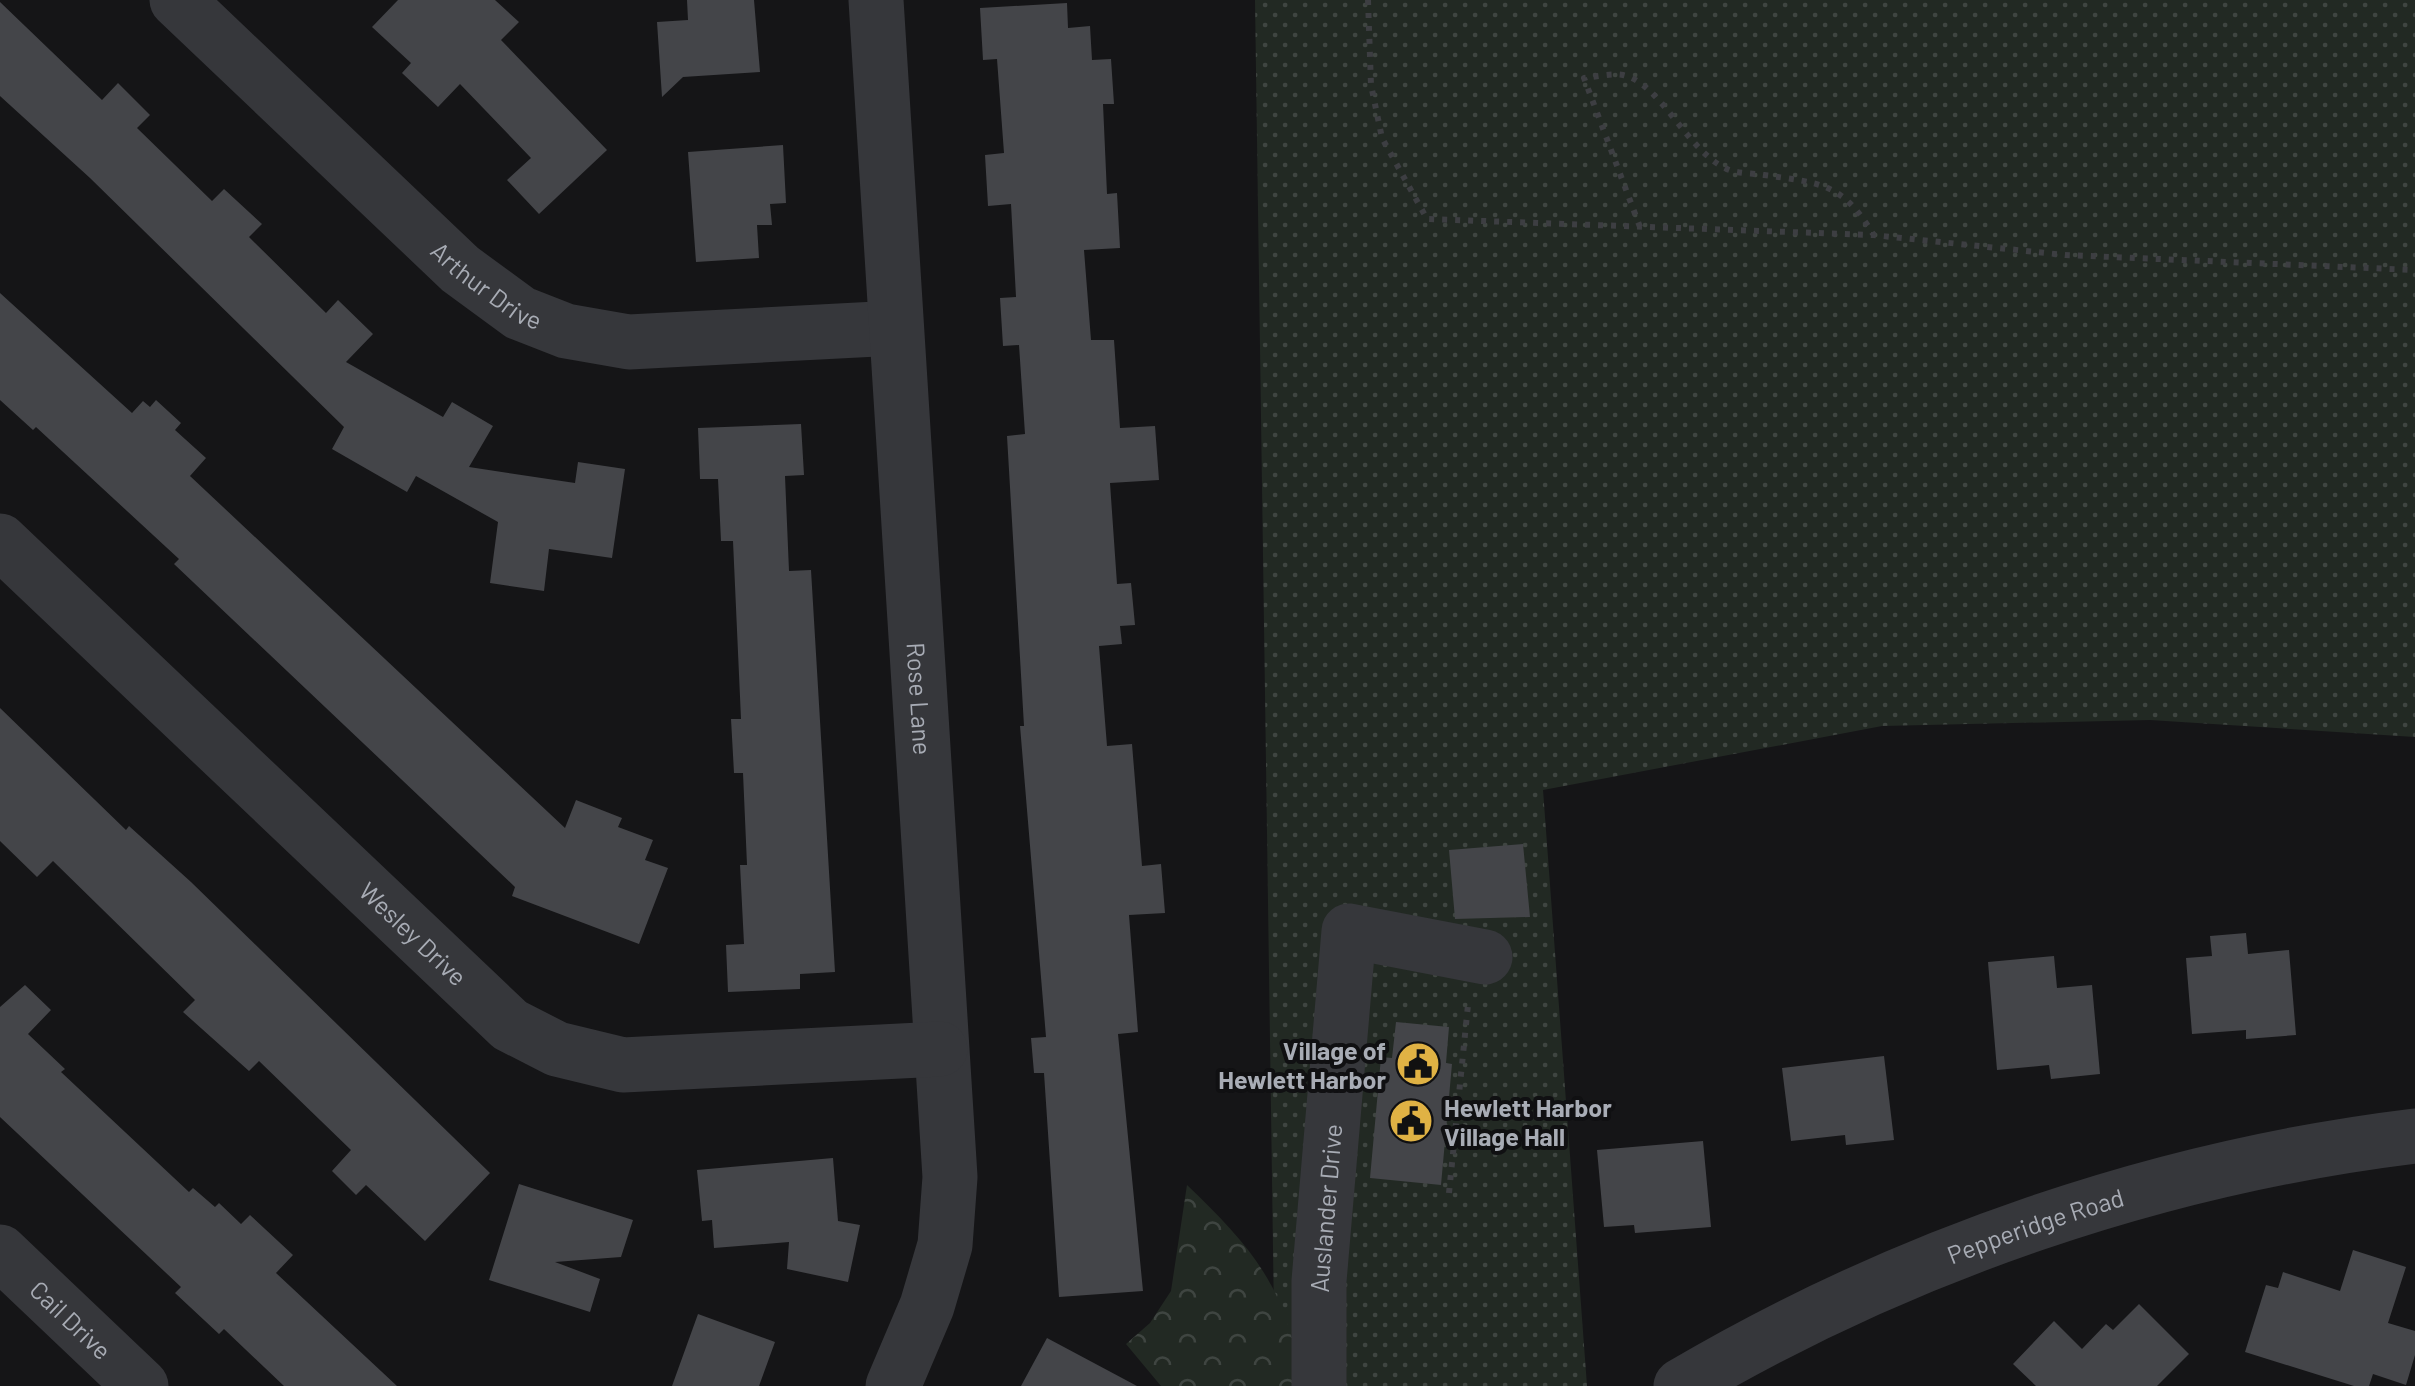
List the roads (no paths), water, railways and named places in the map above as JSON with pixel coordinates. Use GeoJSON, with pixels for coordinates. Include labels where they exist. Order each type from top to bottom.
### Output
{"type":"FeatureCollection","features":[{"type":"Feature","properties":{"kind":"street","name":"Arthur Drive"},"geometry":{"type":"LineString","coordinates":[[178,0],[460,269],[520,314],[566,332],[629,342],[896,328]]}},
{"type":"Feature","properties":{"kind":"street","name":"Rose Lane"},"geometry":{"type":"LineString","coordinates":[[876,0],[950,1177],[945,1245],[927,1306],[892,1386]]}},
{"type":"Feature","properties":{"kind":"street","name":"Wesley Drive"},"geometry":{"type":"LineString","coordinates":[[0,541],[510,1025],[557,1049],[623,1065],[940,1050]]}},
{"type":"Feature","properties":{"kind":"street","name":"Auslander Drive"},"geometry":{"type":"LineString","coordinates":[[1318,1386],[1319,1282],[1349,931],[1479,956]]}},
{"type":"Feature","properties":{"kind":"street","name":"Pepperidge Road"},"geometry":{"type":"LineString","coordinates":[[1681,1386],[1894,1279],[2052,1218],[2215,1171],[2415,1136]]}},
{"type":"Feature","properties":{"kind":"street","name":"Cail Drive"},"geometry":{"type":"LineString","coordinates":[[0,1252],[141,1386]]}},
{"type":"Feature","properties":{"kind":"place","name":"Village of Hewlett Harbor"},"geometry":{"type":"Point","coordinates":[1418,1064]}},
{"type":"Feature","properties":{"kind":"place","name":"Hewlett Harbor Village Hall"},"geometry":{"type":"Point","coordinates":[1411,1121]}}]}
